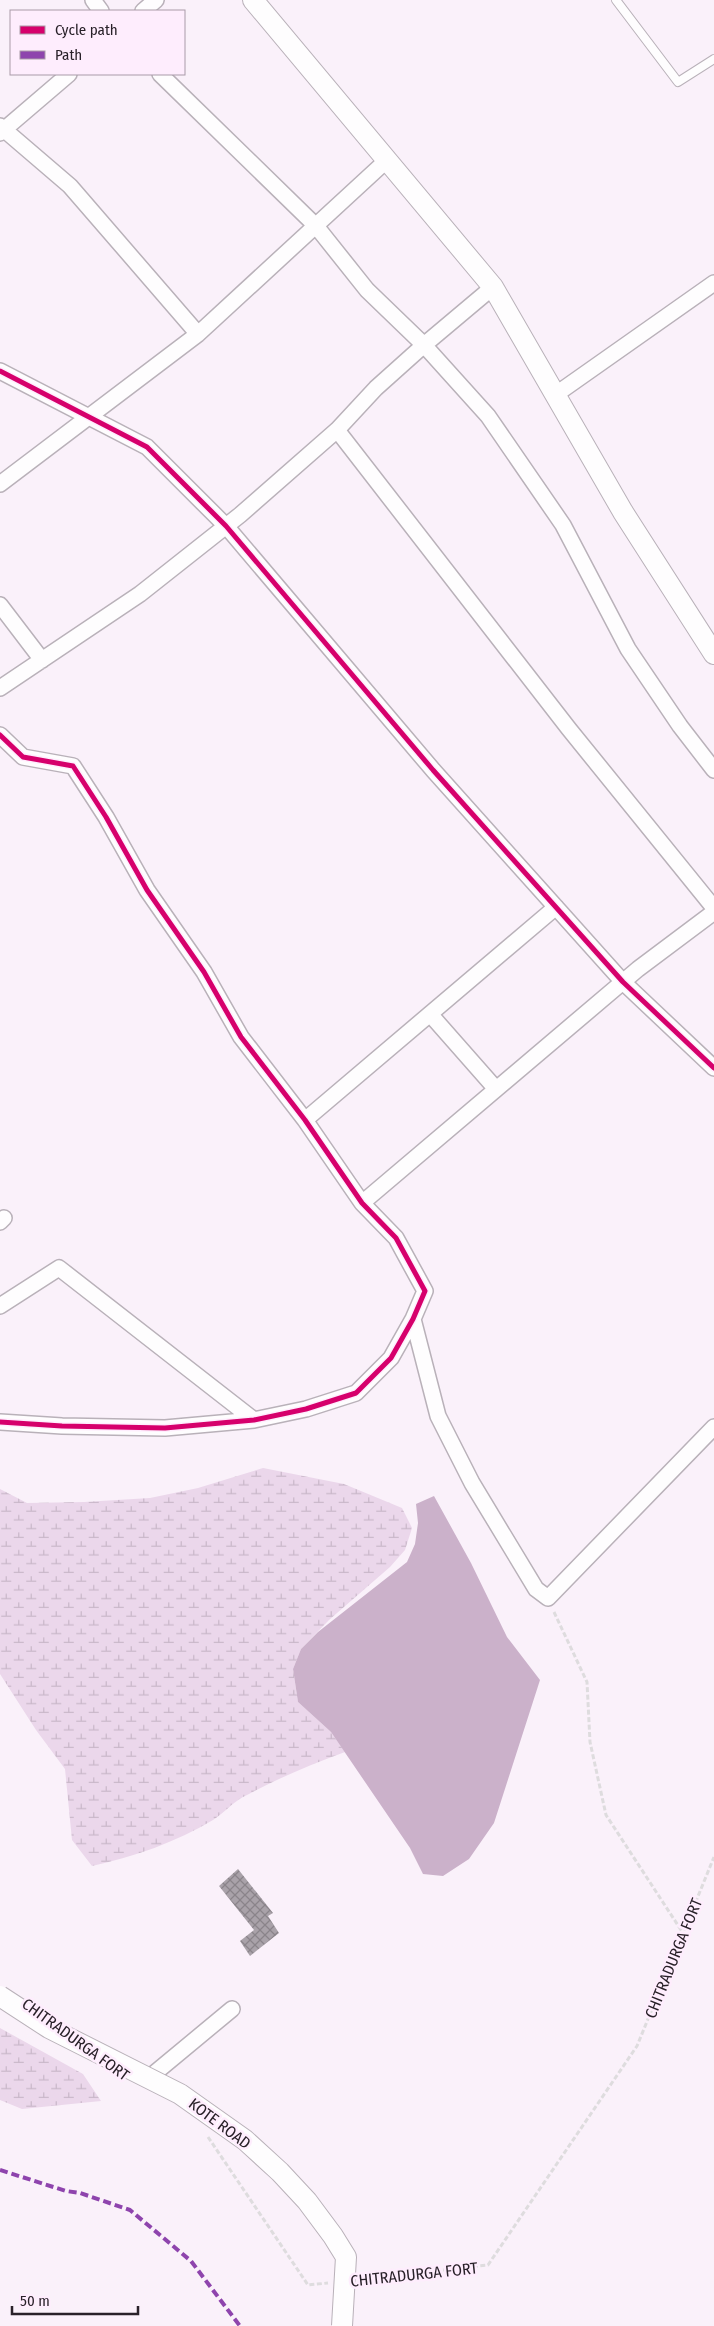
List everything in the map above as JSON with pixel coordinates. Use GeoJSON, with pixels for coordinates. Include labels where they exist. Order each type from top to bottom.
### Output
{"type":"FeatureCollection","features":[{"type":"Feature","properties":{"kind":"street"},"geometry":{"type":"LineString","coordinates":[[143,10],[156,0]]}},
{"type":"Feature","properties":{"kind":"street"},"geometry":{"type":"LineString","coordinates":[[253,0],[493,286],[623,512],[714,654]]}},
{"type":"Feature","properties":{"kind":"street"},"geometry":{"type":"LineString","coordinates":[[68,75],[1,129],[70,186],[198,334]]}},
{"type":"Feature","properties":{"kind":"street"},"geometry":{"type":"LineString","coordinates":[[161,75],[314,227],[368,290],[424,345],[488,416],[557,517],[628,649],[680,726],[714,770]]}},
{"type":"Feature","properties":{"kind":"street"},"geometry":{"type":"LineString","coordinates":[[0,484],[198,334],[387,160]]}},
{"type":"Feature","properties":{"kind":"street"},"geometry":{"type":"LineString","coordinates":[[555,395],[714,283]]}},
{"type":"Feature","properties":{"kind":"street"},"geometry":{"type":"LineString","coordinates":[[0,688],[140,594],[226,526],[337,430],[376,388],[493,286]]}},
{"type":"Feature","properties":{"kind":"street"},"geometry":{"type":"LineString","coordinates":[[0,371],[147,447],[226,526],[433,770],[623,982],[714,1068]]}},
{"type":"Feature","properties":{"kind":"street"},"geometry":{"type":"LineString","coordinates":[[337,430],[569,729],[714,910],[623,982],[362,1204]]}},
{"type":"Feature","properties":{"kind":"street"},"geometry":{"type":"LineString","coordinates":[[0,605],[42,660]]}},
{"type":"Feature","properties":{"kind":"street"},"geometry":{"type":"LineString","coordinates":[[0,735],[23,757],[73,766],[106,817],[147,890],[204,972],[241,1037],[304,1120],[362,1204],[396,1238],[425,1291],[413,1319],[391,1358],[356,1393],[306,1410],[254,1420],[165,1428],[62,1426],[0,1422]]}},
{"type":"Feature","properties":{"kind":"street"},"geometry":{"type":"LineString","coordinates":[[304,1120],[556,907]]}},
{"type":"Feature","properties":{"kind":"street"},"geometry":{"type":"LineString","coordinates":[[430,1014],[496,1089]]}},
{"type":"Feature","properties":{"kind":"street"},"geometry":{"type":"LineString","coordinates":[[0,1306],[59,1268],[254,1420]]}},
{"type":"Feature","properties":{"kind":"street"},"geometry":{"type":"LineString","coordinates":[[413,1319],[438,1416],[472,1483],[536,1589],[548,1598],[714,1427]]}},
{"type":"Feature","properties":{"kind":"street","name":"KOTE ROAD"},"geometry":{"type":"LineString","coordinates":[[0,1996],[50,2028],[150,2077],[180,2094],[245,2140],[280,2172],[307,2201],[333,2236],[346,2258],[342,2326]]}},
{"type":"Feature","properties":{"kind":"street"},"geometry":{"type":"LineString","coordinates":[[150,2077],[232,2009]]}},
{"type":"Feature","properties":{"kind":"lane"},"geometry":{"type":"LineString","coordinates":[[616,0],[678,82],[714,59]]}},
{"type":"Feature","properties":{"kind":"path"},"geometry":{"type":"LineString","coordinates":[[548,1598],[586,1682],[590,1742],[606,1815],[683,1933]]}},
{"type":"Feature","properties":{"kind":"green space"},"geometry":{"type":"Polygon","coordinates":[[[263,1468],[344,1484],[402,1508],[412,1528],[405,1550],[390,1567],[329,1620],[301,1649],[293,1669],[298,1702],[331,1732],[345,1752],[255,1790],[239,1799],[213,1820],[170,1842],[92,1866],[72,1840],[65,1769],[36,1730],[0,1674],[0,1489],[27,1503],[150,1498],[198,1488],[263,1468]]]}},
{"type":"Feature","properties":{"kind":"green space"},"geometry":{"type":"Polygon","coordinates":[[[0,2028],[83,2074],[101,2101],[22,2109],[0,2100],[0,2028]]]}},
{"type":"Feature","properties":{"kind":"shaded area"},"geometry":{"type":"Polygon","coordinates":[[[434,1496],[471,1563],[507,1637],[540,1680],[494,1823],[469,1859],[443,1876],[423,1874],[410,1848],[331,1732],[298,1702],[293,1669],[301,1649],[318,1632],[407,1562],[415,1544],[418,1523],[416,1504],[434,1496]]]}},
{"type":"Feature","properties":{"kind":"building"},"geometry":{"type":"Polygon","coordinates":[[[238,1869],[273,1913],[268,1916],[279,1933],[250,1956],[240,1941],[254,1930],[219,1886],[238,1869]]]}},
{"type":"Feature","properties":{"kind":"marked path"},"geometry":{"type":"LineString","coordinates":[[0,2170],[66,2191],[80,2193],[130,2210],[191,2261],[240,2326]]}},
{"type":"Feature","properties":{"kind":"cycle path"},"geometry":{"type":"LineString","coordinates":[[0,371],[147,447],[226,526],[433,770],[623,982],[714,1068]]}},
{"type":"Feature","properties":{"kind":"cycle path"},"geometry":{"type":"LineString","coordinates":[[0,735],[23,757],[73,766],[106,817],[147,890],[204,972],[241,1037],[305,1120],[362,1203],[396,1238],[425,1291],[413,1319],[391,1358],[356,1393],[306,1409],[254,1420],[165,1428],[62,1426],[0,1422]]}}]}
